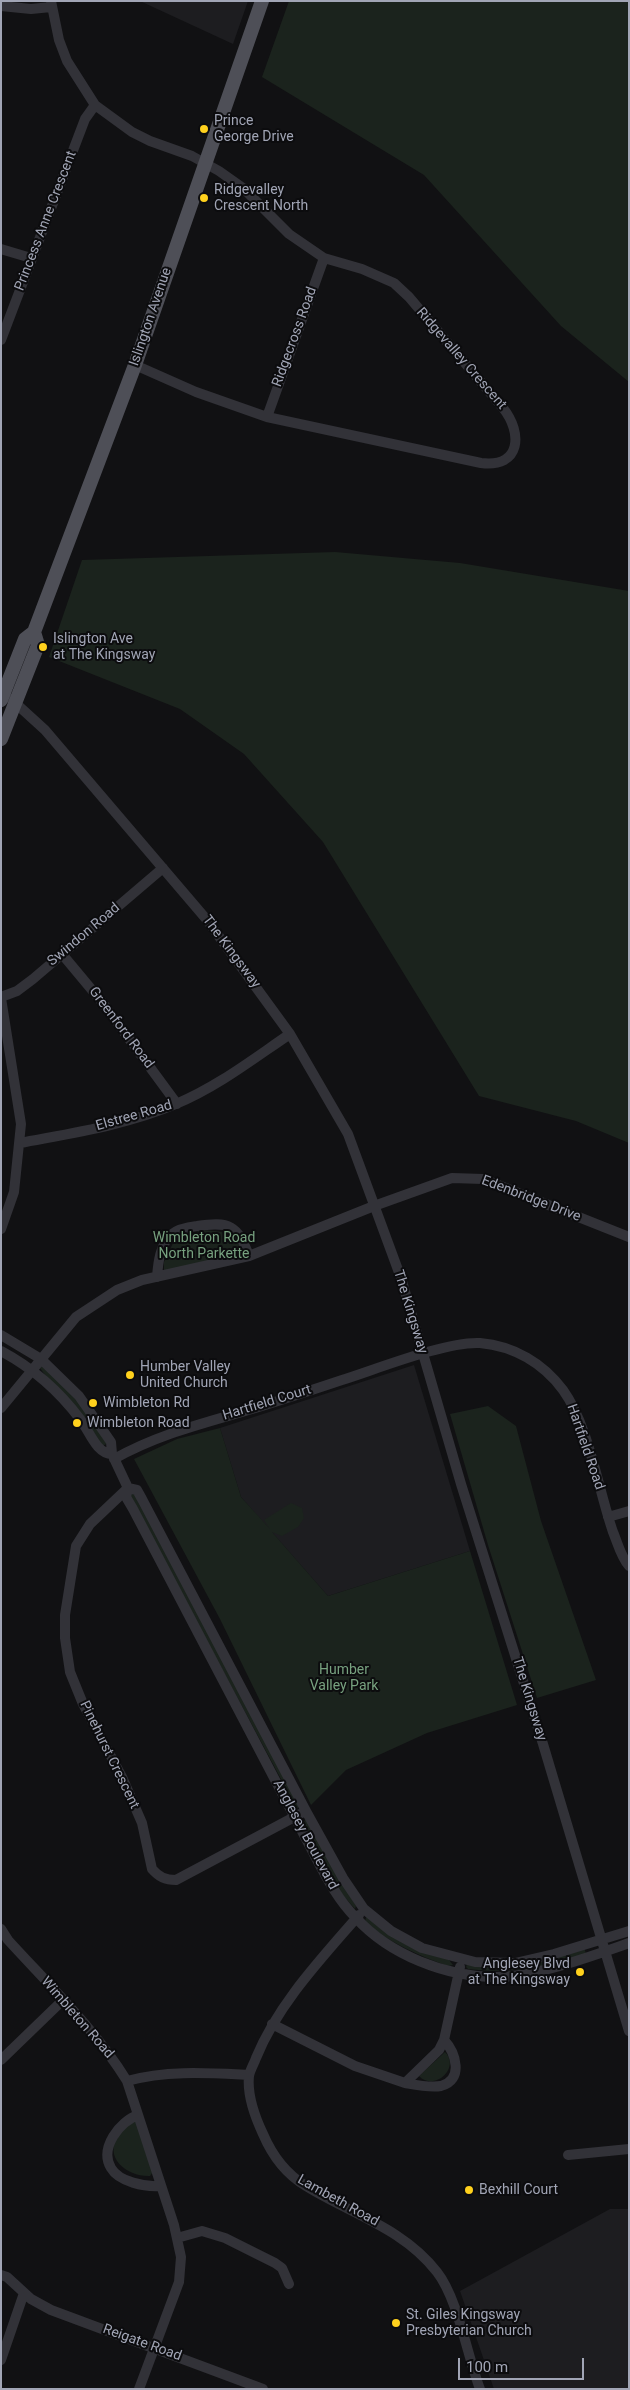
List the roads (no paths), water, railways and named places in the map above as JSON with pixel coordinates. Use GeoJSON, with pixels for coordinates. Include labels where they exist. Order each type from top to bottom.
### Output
{"type":"FeatureCollection","features":[{"type":"Feature","properties":{"kind":"main road","name":"Islington Avenue"},"geometry":{"type":"LineString","coordinates":[[2,696],[25,639],[34,632],[135,365],[262,1]]}},
{"type":"Feature","properties":{"kind":"main road","name":"Islington Avenue"},"geometry":{"type":"LineString","coordinates":[[1,739],[38,645],[34,632]]}},
{"type":"Feature","properties":{"kind":"street"},"geometry":{"type":"LineString","coordinates":[[1,6],[31,8],[51,4],[67,61],[95,105],[113,119],[150,141],[190,155],[204,163]]}},
{"type":"Feature","properties":{"kind":"street","name":"Princess Anne Crescent"},"geometry":{"type":"LineString","coordinates":[[1,340],[85,119],[95,105]]}},
{"type":"Feature","properties":{"kind":"street","name":"Ridgevalley Crescent"},"geometry":{"type":"LineString","coordinates":[[135,365],[196,392],[267,417],[493,464],[504,460],[511,454],[516,444],[516,430],[511,418],[409,296],[394,283],[362,269],[324,258],[289,234],[243,188],[204,163]]}},
{"type":"Feature","properties":{"kind":"street"},"geometry":{"type":"LineString","coordinates":[[1,249],[31,258]]}},
{"type":"Feature","properties":{"kind":"street","name":"Ridgecross Road"},"geometry":{"type":"LineString","coordinates":[[267,417],[324,258]]}},
{"type":"Feature","properties":{"kind":"street","name":"The Kingsway"},"geometry":{"type":"LineString","coordinates":[[2,696],[16,702],[45,730],[207,920],[290,1034],[348,1134],[401,1278],[629,2031]]}},
{"type":"Feature","properties":{"kind":"street","name":"Swindon Road"},"geometry":{"type":"LineString","coordinates":[[1,998],[18,991],[163,868]]}},
{"type":"Feature","properties":{"kind":"street","name":"Greenford Road"},"geometry":{"type":"LineString","coordinates":[[62,954],[102,1002],[177,1104]]}},
{"type":"Feature","properties":{"kind":"street"},"geometry":{"type":"LineString","coordinates":[[1,998],[21,1124],[14,1192],[1,1229]]}},
{"type":"Feature","properties":{"kind":"street","name":"Elstree Road"},"geometry":{"type":"LineString","coordinates":[[20,1143],[90,1129],[177,1104],[212,1086],[290,1034]]}},
{"type":"Feature","properties":{"kind":"street","name":"Edenbridge Drive"},"geometry":{"type":"LineString","coordinates":[[374,1206],[438,1182],[467,1177],[483,1179],[629,1237]]}},
{"type":"Feature","properties":{"kind":"street"},"geometry":{"type":"LineString","coordinates":[[1,1408],[76,1318],[90,1306],[116,1290],[157,1277],[249,1256],[374,1206]]}},
{"type":"Feature","properties":{"kind":"street"},"geometry":{"type":"LineString","coordinates":[[157,1277],[158,1263],[167,1240],[172,1233],[185,1228],[222,1224],[231,1226],[241,1237],[249,1256]]}},
{"type":"Feature","properties":{"kind":"street","name":"Anglesey Boulevard"},"geometry":{"type":"LineString","coordinates":[[1,1336],[41,1359],[80,1396],[111,1442],[113,1457],[128,1488],[126,1497],[331,1887],[356,1919],[399,1952],[458,1973],[497,1977],[544,1969],[629,1943]]}},
{"type":"Feature","properties":{"kind":"street","name":"Hartfield Road"},"geometry":{"type":"LineString","coordinates":[[423,1355],[462,1344],[494,1345],[510,1349],[544,1370],[564,1391],[579,1420],[608,1517],[620,1551],[629,1566]]}},
{"type":"Feature","properties":{"kind":"street","name":"Anglesey Boulevard"},"geometry":{"type":"LineString","coordinates":[[1,1351],[31,1370],[68,1405],[99,1449],[113,1457]]}},
{"type":"Feature","properties":{"kind":"street","name":"Hartfield Court"},"geometry":{"type":"LineString","coordinates":[[113,1457],[175,1431],[423,1355]]}},
{"type":"Feature","properties":{"kind":"street","name":"Anglesey Boulevard"},"geometry":{"type":"LineString","coordinates":[[128,1488],[136,1490],[142,1499],[306,1811],[343,1878],[364,1909],[391,1931],[411,1943],[461,1960],[515,1963],[554,1954],[629,1931]]}},
{"type":"Feature","properties":{"kind":"street","name":"Pinehurst Crescent"},"geometry":{"type":"LineString","coordinates":[[128,1488],[90,1524],[76,1546],[65,1615],[65,1638],[70,1672],[83,1704],[122,1777],[142,1823],[152,1869],[157,1875],[168,1880],[176,1880],[306,1811]]}},
{"type":"Feature","properties":{"kind":"street"},"geometry":{"type":"LineString","coordinates":[[608,1517],[629,1511]]}},
{"type":"Feature","properties":{"kind":"street"},"geometry":{"type":"LineString","coordinates":[[127,2081],[144,2076],[193,2072],[249,2075],[272,2024],[283,2008],[364,1909]]}},
{"type":"Feature","properties":{"kind":"street","name":"Wimbleton Road"},"geometry":{"type":"LineString","coordinates":[[1,1929],[8,1940],[114,2060],[127,2081],[177,2238],[181,2256],[180,2282],[139,2389]]}},
{"type":"Feature","properties":{"kind":"street"},"geometry":{"type":"LineString","coordinates":[[405,2083],[439,2050],[444,2040],[461,1960]]}},
{"type":"Feature","properties":{"kind":"street"},"geometry":{"type":"LineString","coordinates":[[1,2060],[63,2000]]}},
{"type":"Feature","properties":{"kind":"street"},"geometry":{"type":"LineString","coordinates":[[272,2024],[355,2066],[405,2083],[433,2087],[442,2085],[453,2077],[456,2070],[454,2054],[444,2040]]}},
{"type":"Feature","properties":{"kind":"street","name":"Lambeth Road"},"geometry":{"type":"LineString","coordinates":[[249,2075],[250,2092],[256,2120],[269,2147],[285,2170],[304,2185],[389,2230],[414,2247],[438,2273],[450,2295],[480,2389]]}},
{"type":"Feature","properties":{"kind":"street"},"geometry":{"type":"LineString","coordinates":[[138,2115],[126,2121],[114,2134],[108,2151],[109,2165],[114,2172],[125,2178],[142,2184],[160,2186]]}},
{"type":"Feature","properties":{"kind":"street"},"geometry":{"type":"LineString","coordinates":[[568,2155],[629,2149]]}},
{"type":"Feature","properties":{"kind":"street"},"geometry":{"type":"LineString","coordinates":[[177,2238],[202,2231],[225,2238],[282,2268],[289,2284]]}},
{"type":"Feature","properties":{"kind":"street","name":"Reigate Road"},"geometry":{"type":"LineString","coordinates":[[1,2275],[31,2299],[51,2310],[154,2346],[263,2389]]}},
{"type":"Feature","properties":{"kind":"street"},"geometry":{"type":"LineString","coordinates":[[1,2360],[24,2292]]}},
{"type":"Feature","properties":{"kind":"place","name":"Prince George Drive"},"geometry":{"type":"Point","coordinates":[204,129]}},
{"type":"Feature","properties":{"kind":"place","name":"Ridgevalley Crescent North"},"geometry":{"type":"Point","coordinates":[204,198]}},
{"type":"Feature","properties":{"kind":"place","name":"Islington Ave at The Kingsway"},"geometry":{"type":"Point","coordinates":[43,647]}},
{"type":"Feature","properties":{"kind":"place","name":"Humber Valley United Church"},"geometry":{"type":"Point","coordinates":[130,1375]}},
{"type":"Feature","properties":{"kind":"place","name":"Wimbleton Rd"},"geometry":{"type":"Point","coordinates":[93,1403]}},
{"type":"Feature","properties":{"kind":"place","name":"Wimbleton Road"},"geometry":{"type":"Point","coordinates":[77,1423]}},
{"type":"Feature","properties":{"kind":"place","name":"Anglesey Blvd at The Kingsway"},"geometry":{"type":"Point","coordinates":[580,1972]}},
{"type":"Feature","properties":{"kind":"place","name":"Bexhill Court"},"geometry":{"type":"Point","coordinates":[469,2190]}},
{"type":"Feature","properties":{"kind":"place","name":"St. Giles Kingsway Presbyterian Church"},"geometry":{"type":"Point","coordinates":[396,2323]}},
{"type":"Feature","properties":{"kind":"park label","name":"Wimbleton Road North Parkette"},"geometry":{"type":"Point","coordinates":[204,1246]}},
{"type":"Feature","properties":{"kind":"park label","name":"Humber Valley Park"},"geometry":{"type":"Point","coordinates":[344,1678]}}]}
